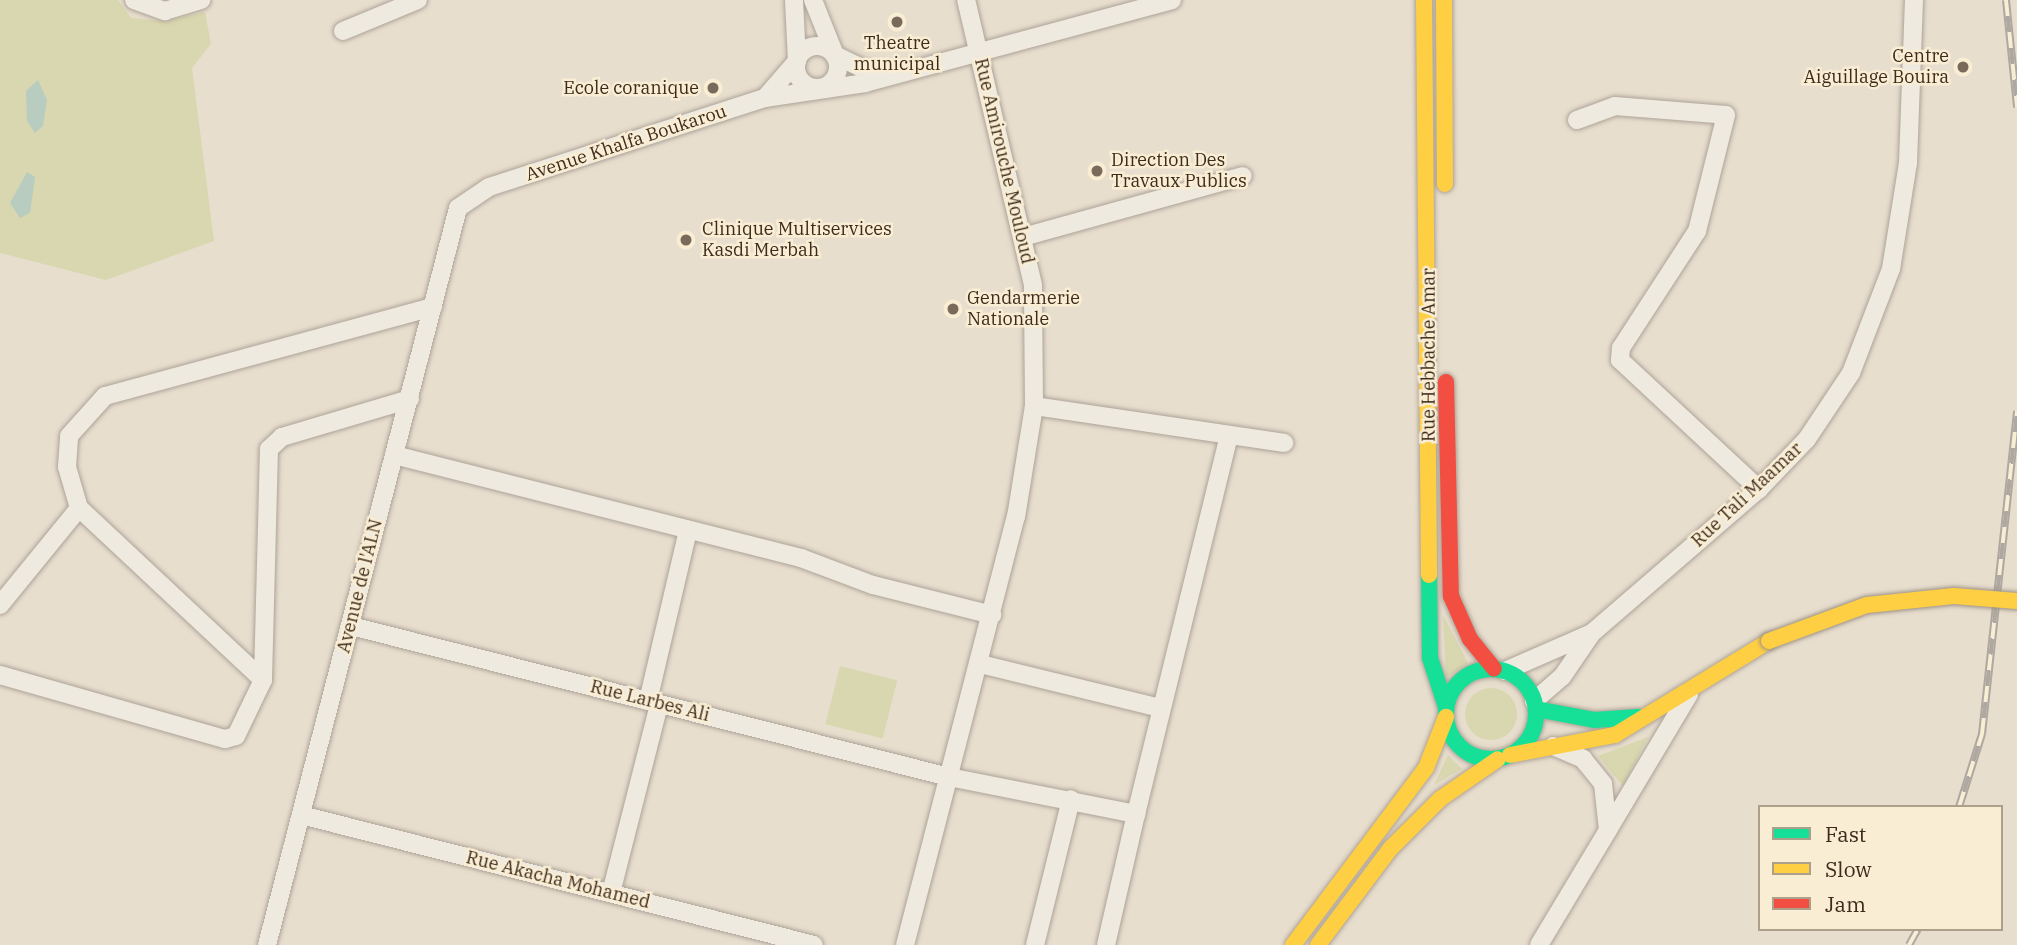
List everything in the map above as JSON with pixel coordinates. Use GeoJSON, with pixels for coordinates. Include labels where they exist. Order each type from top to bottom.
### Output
{"type":"FeatureCollection","features":[{"type":"Feature","properties":{"kind":"main road","name":"Rue Hebbache Amar"},"geometry":{"type":"LineString","coordinates":[[1424,0],[1430,658],[1446,712]]}},
{"type":"Feature","properties":{"kind":"main road","name":"Rue Hebbache Amar"},"geometry":{"type":"LineString","coordinates":[[1444,0],[1451,596],[1470,639],[1499,670]]}},
{"type":"Feature","properties":{"kind":"main road"},"geometry":{"type":"LineString","coordinates":[[1446,712],[1463,750],[1504,757],[1615,735],[1653,715],[1769,641],[1867,605],[1940,597],[2017,601]]}},
{"type":"Feature","properties":{"kind":"main road"},"geometry":{"type":"LineString","coordinates":[[1401,803],[1427,730],[1430,658]]}},
{"type":"Feature","properties":{"kind":"main road"},"geometry":{"type":"LineString","coordinates":[[1293,945],[1426,768],[1446,712],[1466,676],[1499,670],[1524,683],[1535,705],[1532,733],[1504,757],[1440,799],[1398,842],[1318,945]]}},
{"type":"Feature","properties":{"kind":"main road"},"geometry":{"type":"LineString","coordinates":[[1535,705],[1594,720],[1653,715]]}},
{"type":"Feature","properties":{"kind":"street"},"geometry":{"type":"LineString","coordinates":[[134,0],[165,11],[201,0]]}},
{"type":"Feature","properties":{"kind":"street"},"geometry":{"type":"LineString","coordinates":[[343,31],[418,0]]}},
{"type":"Feature","properties":{"kind":"street"},"geometry":{"type":"LineString","coordinates":[[794,0],[797,61],[801,80],[820,88],[838,73],[835,55],[813,0]]}},
{"type":"Feature","properties":{"kind":"street","name":"Rue Amirouche Mouloud"},"geometry":{"type":"LineString","coordinates":[[905,945],[992,615],[1034,406],[1033,285],[966,0]]}},
{"type":"Feature","properties":{"kind":"street","name":"Avenue Khalfa Boukarou"},"geometry":{"type":"LineString","coordinates":[[450,226],[458,208],[489,187],[765,98],[900,73],[1172,0]]}},
{"type":"Feature","properties":{"kind":"street","name":"Rue Tali Maamar"},"geometry":{"type":"LineString","coordinates":[[1592,633],[1759,489],[1807,439],[1851,373],[1889,278],[1908,163],[1914,0]]}},
{"type":"Feature","properties":{"kind":"street"},"geometry":{"type":"LineString","coordinates":[[765,98],[811,47],[866,70],[900,73]]}},
{"type":"Feature","properties":{"kind":"street"},"geometry":{"type":"LineString","coordinates":[[1577,120],[1615,106],[1726,116],[1697,232],[1621,348],[1620,360],[1759,489]]}},
{"type":"Feature","properties":{"kind":"street"},"geometry":{"type":"LineString","coordinates":[[1023,237],[1243,176]]}},
{"type":"Feature","properties":{"kind":"street","name":"Avenue de l'ALN"},"geometry":{"type":"LineString","coordinates":[[267,945],[410,398],[450,226]]}},
{"type":"Feature","properties":{"kind":"street"},"geometry":{"type":"LineString","coordinates":[[264,680],[79,508],[67,467],[69,436],[104,396],[433,307]]}},
{"type":"Feature","properties":{"kind":"street"},"geometry":{"type":"LineString","coordinates":[[0,675],[225,739],[236,736],[264,680],[269,449],[282,437],[410,398]]}},
{"type":"Feature","properties":{"kind":"street"},"geometry":{"type":"LineString","coordinates":[[1034,406],[1284,443]]}},
{"type":"Feature","properties":{"kind":"street"},"geometry":{"type":"LineString","coordinates":[[1105,945],[1229,435]]}},
{"type":"Feature","properties":{"kind":"street"},"geometry":{"type":"LineString","coordinates":[[394,455],[688,530],[992,615]]}},
{"type":"Feature","properties":{"kind":"street"},"geometry":{"type":"LineString","coordinates":[[0,605],[79,508]]}},
{"type":"Feature","properties":{"kind":"street"},"geometry":{"type":"LineString","coordinates":[[611,893],[688,530]]}},
{"type":"Feature","properties":{"kind":"street","name":"Rue Larbes Ali"},"geometry":{"type":"LineString","coordinates":[[351,626],[949,776],[1136,814]]}},
{"type":"Feature","properties":{"kind":"street"},"geometry":{"type":"LineString","coordinates":[[1499,670],[1592,633]]}},
{"type":"Feature","properties":{"kind":"street"},"geometry":{"type":"LineString","coordinates":[[1535,705],[1562,677],[1592,633]]}},
{"type":"Feature","properties":{"kind":"street"},"geometry":{"type":"LineString","coordinates":[[980,664],[1161,708]]}},
{"type":"Feature","properties":{"kind":"street"},"geometry":{"type":"LineString","coordinates":[[1539,945],[1690,692]]}},
{"type":"Feature","properties":{"kind":"street"},"geometry":{"type":"LineString","coordinates":[[1553,746],[1583,759],[1599,778],[1608,830]]}},
{"type":"Feature","properties":{"kind":"street"},"geometry":{"type":"LineString","coordinates":[[1035,945],[1071,799]]}},
{"type":"Feature","properties":{"kind":"street","name":"Rue Akacha Mohamed"},"geometry":{"type":"LineString","coordinates":[[301,815],[814,945]]}},
{"type":"Feature","properties":{"kind":"shaded area"},"geometry":{"type":"Polygon","coordinates":[[[0,0],[118,0],[131,18],[165,21],[205,12],[211,44],[192,68],[214,241],[106,280],[0,253],[0,0]]]}},
{"type":"Feature","properties":{"kind":"shaded area"},"geometry":{"type":"Polygon","coordinates":[[[38,80],[47,100],[43,126],[35,133],[27,121],[26,91],[38,80]]]}},
{"type":"Feature","properties":{"kind":"shaded area"},"geometry":{"type":"Polygon","coordinates":[[[27,172],[35,177],[30,213],[20,218],[10,203],[27,172]]]}},
{"type":"Feature","properties":{"kind":"shaded area"},"geometry":{"type":"Polygon","coordinates":[[[1443,615],[1468,663],[1446,678],[1443,615]]]}},
{"type":"Feature","properties":{"kind":"shaded area"},"geometry":{"type":"Polygon","coordinates":[[[840,666],[897,680],[883,738],[825,724],[840,666]]]}},
{"type":"Feature","properties":{"kind":"shaded area"},"geometry":{"type":"Polygon","coordinates":[[[1491,688],[1510,695],[1517,714],[1510,733],[1491,740],[1472,733],[1465,714],[1472,695],[1491,688]]]}},
{"type":"Feature","properties":{"kind":"shaded area"},"geometry":{"type":"Polygon","coordinates":[[[1648,737],[1623,786],[1598,756],[1648,737]]]}},
{"type":"Feature","properties":{"kind":"shaded area"},"geometry":{"type":"Polygon","coordinates":[[[1448,755],[1462,769],[1434,785],[1448,755]]]}},
{"type":"Feature","properties":{"kind":"railway"},"geometry":{"type":"LineString","coordinates":[[2006,0],[2017,107]]}},
{"type":"Feature","properties":{"kind":"railway"},"geometry":{"type":"LineString","coordinates":[[1960,805],[1982,734],[2017,411]]}},
{"type":"Feature","properties":{"kind":"railway"},"geometry":{"type":"LineString","coordinates":[[1909,945],[1917,931]]}},
{"type":"Feature","properties":{"kind":"traffic: fast"},"geometry":{"type":"LineString","coordinates":[[1429,575],[1430,658],[1446,707]]}},
{"type":"Feature","properties":{"kind":"traffic: fast"},"geometry":{"type":"LineString","coordinates":[[1491,669],[1508,672],[1523,682],[1533,697],[1536,714],[1533,731],[1523,746],[1508,756],[1491,759],[1474,756],[1459,746],[1449,731],[1446,714],[1449,697],[1459,682],[1474,672],[1491,669]]}},
{"type":"Feature","properties":{"kind":"traffic: fast"},"geometry":{"type":"LineString","coordinates":[[1536,709],[1594,720],[1638,717]]}},
{"type":"Feature","properties":{"kind":"traffic: slow"},"geometry":{"type":"LineString","coordinates":[[1424,0],[1429,575]]}},
{"type":"Feature","properties":{"kind":"traffic: slow"},"geometry":{"type":"LineString","coordinates":[[1444,0],[1445,184]]}},
{"type":"Feature","properties":{"kind":"traffic: slow"},"geometry":{"type":"LineString","coordinates":[[1769,641],[1867,605],[1954,596],[2017,601]]}},
{"type":"Feature","properties":{"kind":"traffic: slow"},"geometry":{"type":"LineString","coordinates":[[1510,755],[1615,735],[1769,641]]}},
{"type":"Feature","properties":{"kind":"traffic: slow"},"geometry":{"type":"LineString","coordinates":[[1293,945],[1426,768],[1446,717]]}},
{"type":"Feature","properties":{"kind":"traffic: slow"},"geometry":{"type":"LineString","coordinates":[[1318,945],[1390,849],[1440,799],[1498,759]]}},
{"type":"Feature","properties":{"kind":"traffic: jam"},"geometry":{"type":"LineString","coordinates":[[1446,382],[1451,596],[1470,639],[1494,669]]}},
{"type":"Feature","properties":{"kind":"place","name":"Theatre municipal"},"geometry":{"type":"Point","coordinates":[897,22]}},
{"type":"Feature","properties":{"kind":"place","name":"Centre Aiguillage Bouira"},"geometry":{"type":"Point","coordinates":[1963,67]}},
{"type":"Feature","properties":{"kind":"place","name":"Ecole coranique"},"geometry":{"type":"Point","coordinates":[713,88]}},
{"type":"Feature","properties":{"kind":"place","name":"Direction Des Travaux Publics"},"geometry":{"type":"Point","coordinates":[1097,171]}},
{"type":"Feature","properties":{"kind":"place","name":"Clinique Multiservices Kasdi Merbah"},"geometry":{"type":"Point","coordinates":[686,240]}},
{"type":"Feature","properties":{"kind":"place","name":"Gendarmerie Nationale"},"geometry":{"type":"Point","coordinates":[953,309]}}]}
